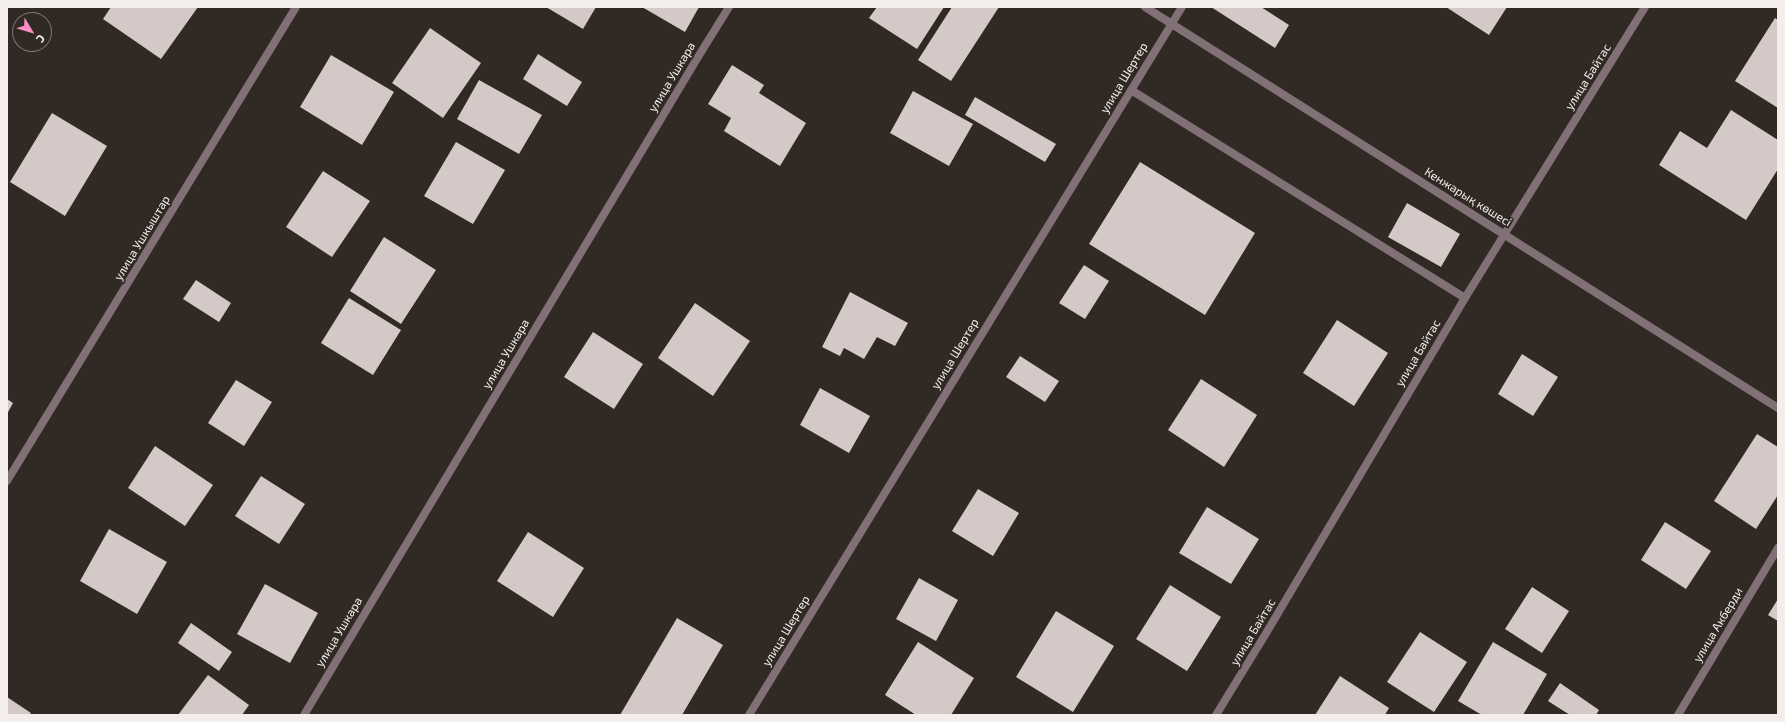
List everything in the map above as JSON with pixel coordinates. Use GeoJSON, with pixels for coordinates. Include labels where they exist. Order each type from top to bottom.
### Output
{"type":"FeatureCollection","features":[{"type":"Feature","properties":{"kind":"street","name":"улица Ушкыштар"},"geometry":{"type":"LineString","coordinates":[[7,481],[296,7]]}},
{"type":"Feature","properties":{"kind":"street","name":"улица Ушкара"},"geometry":{"type":"LineString","coordinates":[[304,715],[694,64],[730,7]]}},
{"type":"Feature","properties":{"kind":"street","name":"Кенжарық көшесі"},"geometry":{"type":"LineString","coordinates":[[1145,7],[1778,408]]}},
{"type":"Feature","properties":{"kind":"street","name":"улица Шертер"},"geometry":{"type":"LineString","coordinates":[[749,715],[1182,7]]}},
{"type":"Feature","properties":{"kind":"street","name":"улица Байтас"},"geometry":{"type":"LineString","coordinates":[[1216,715],[1465,298],[1646,7]]}},
{"type":"Feature","properties":{"kind":"street"},"geometry":{"type":"LineString","coordinates":[[1131,90],[1465,298]]}},
{"type":"Feature","properties":{"kind":"street","name":"улица Акберди"},"geometry":{"type":"LineString","coordinates":[[1678,715],[1778,548]]}},
{"type":"Feature","properties":{"kind":"building"},"geometry":{"type":"Polygon","coordinates":[[[111,7],[198,7],[161,59],[103,19],[111,7]]]}},
{"type":"Feature","properties":{"kind":"building"},"geometry":{"type":"Polygon","coordinates":[[[546,7],[596,7],[583,29],[546,7]]]}},
{"type":"Feature","properties":{"kind":"building"},"geometry":{"type":"Polygon","coordinates":[[[642,7],[699,7],[685,32],[642,7]]]}},
{"type":"Feature","properties":{"kind":"building"},"geometry":{"type":"Polygon","coordinates":[[[877,7],[944,7],[917,49],[869,18],[877,7]]]}},
{"type":"Feature","properties":{"kind":"building"},"geometry":{"type":"Polygon","coordinates":[[[952,7],[999,7],[951,81],[918,60],[952,7]]]}},
{"type":"Feature","properties":{"kind":"building"},"geometry":{"type":"Polygon","coordinates":[[[1211,7],[1261,7],[1289,25],[1275,48],[1211,7]]]}},
{"type":"Feature","properties":{"kind":"building"},"geometry":{"type":"Polygon","coordinates":[[[1446,7],[1507,7],[1489,35],[1446,7]]]}},
{"type":"Feature","properties":{"kind":"building"},"geometry":{"type":"Polygon","coordinates":[[[1775,18],[1778,20],[1778,108],[1735,81],[1775,18]]]}},
{"type":"Feature","properties":{"kind":"building"},"geometry":{"type":"Polygon","coordinates":[[[430,28],[481,63],[443,118],[392,83],[430,28]]]}},
{"type":"Feature","properties":{"kind":"building"},"geometry":{"type":"Polygon","coordinates":[[[538,54],[582,82],[567,106],[523,79],[538,54]]]}},
{"type":"Feature","properties":{"kind":"building"},"geometry":{"type":"Polygon","coordinates":[[[331,55],[394,92],[362,145],[300,107],[331,55]]]}},
{"type":"Feature","properties":{"kind":"building"},"geometry":{"type":"Polygon","coordinates":[[[732,65],[764,85],[759,93],[806,123],[780,166],[724,131],[731,118],[708,104],[732,65]]]}},
{"type":"Feature","properties":{"kind":"building"},"geometry":{"type":"Polygon","coordinates":[[[479,80],[542,115],[519,154],[457,119],[479,80]]]}},
{"type":"Feature","properties":{"kind":"building"},"geometry":{"type":"Polygon","coordinates":[[[913,91],[973,124],[949,166],[890,133],[913,91]]]}},
{"type":"Feature","properties":{"kind":"building"},"geometry":{"type":"Polygon","coordinates":[[[975,97],[1056,144],[1045,162],[965,115],[975,97]]]}},
{"type":"Feature","properties":{"kind":"building"},"geometry":{"type":"Polygon","coordinates":[[[1731,110],[1778,140],[1778,169],[1746,220],[1659,165],[1680,131],[1707,148],[1731,110]]]}},
{"type":"Feature","properties":{"kind":"building"},"geometry":{"type":"Polygon","coordinates":[[[52,113],[107,146],[65,216],[10,182],[52,113]]]}},
{"type":"Feature","properties":{"kind":"building"},"geometry":{"type":"Polygon","coordinates":[[[456,142],[505,170],[473,224],[424,196],[456,142]]]}},
{"type":"Feature","properties":{"kind":"building"},"geometry":{"type":"Polygon","coordinates":[[[1140,162],[1255,233],[1205,315],[1089,244],[1140,162]]]}},
{"type":"Feature","properties":{"kind":"building"},"geometry":{"type":"Polygon","coordinates":[[[323,171],[370,201],[332,257],[286,227],[323,171]]]}},
{"type":"Feature","properties":{"kind":"building"},"geometry":{"type":"Polygon","coordinates":[[[1407,203],[1460,234],[1441,267],[1388,237],[1407,203]]]}},
{"type":"Feature","properties":{"kind":"building"},"geometry":{"type":"Polygon","coordinates":[[[384,237],[436,270],[401,324],[350,291],[384,237]]]}},
{"type":"Feature","properties":{"kind":"building"},"geometry":{"type":"Polygon","coordinates":[[[1084,265],[1109,281],[1085,319],[1059,303],[1084,265]]]}},
{"type":"Feature","properties":{"kind":"building"},"geometry":{"type":"Polygon","coordinates":[[[196,280],[231,303],[219,322],[183,299],[196,280]]]}},
{"type":"Feature","properties":{"kind":"building"},"geometry":{"type":"Polygon","coordinates":[[[850,292],[908,323],[895,346],[877,337],[864,359],[844,348],[840,356],[822,347],[850,292]]]}},
{"type":"Feature","properties":{"kind":"building"},"geometry":{"type":"Polygon","coordinates":[[[349,298],[401,330],[373,375],[321,343],[349,298]]]}},
{"type":"Feature","properties":{"kind":"building"},"geometry":{"type":"Polygon","coordinates":[[[695,303],[750,341],[713,396],[658,358],[695,303]]]}},
{"type":"Feature","properties":{"kind":"building"},"geometry":{"type":"Polygon","coordinates":[[[1337,320],[1388,353],[1354,406],[1303,373],[1337,320]]]}},
{"type":"Feature","properties":{"kind":"building"},"geometry":{"type":"Polygon","coordinates":[[[593,332],[643,364],[614,409],[564,377],[593,332]]]}},
{"type":"Feature","properties":{"kind":"building"},"geometry":{"type":"Polygon","coordinates":[[[1522,354],[1558,377],[1533,416],[1498,394],[1522,354]]]}},
{"type":"Feature","properties":{"kind":"building"},"geometry":{"type":"Polygon","coordinates":[[[1020,356],[1059,381],[1045,402],[1006,377],[1020,356]]]}},
{"type":"Feature","properties":{"kind":"building"},"geometry":{"type":"Polygon","coordinates":[[[1201,379],[1257,415],[1224,467],[1168,430],[1201,379]]]}},
{"type":"Feature","properties":{"kind":"building"},"geometry":{"type":"Polygon","coordinates":[[[236,380],[272,402],[244,446],[208,423],[236,380]]]}},
{"type":"Feature","properties":{"kind":"building"},"geometry":{"type":"Polygon","coordinates":[[[820,388],[870,416],[849,453],[800,425],[820,388]]]}},
{"type":"Feature","properties":{"kind":"building"},"geometry":{"type":"Polygon","coordinates":[[[7,399],[13,403],[7,414],[7,399]]]}},
{"type":"Feature","properties":{"kind":"building"},"geometry":{"type":"Polygon","coordinates":[[[1757,434],[1778,447],[1778,495],[1756,529],[1714,501],[1757,434]]]}},
{"type":"Feature","properties":{"kind":"building"},"geometry":{"type":"Polygon","coordinates":[[[155,446],[213,485],[185,526],[128,488],[155,446]]]}},
{"type":"Feature","properties":{"kind":"building"},"geometry":{"type":"Polygon","coordinates":[[[261,476],[305,504],[279,544],[235,516],[261,476]]]}},
{"type":"Feature","properties":{"kind":"building"},"geometry":{"type":"Polygon","coordinates":[[[978,489],[1019,513],[993,556],[952,531],[978,489]]]}},
{"type":"Feature","properties":{"kind":"building"},"geometry":{"type":"Polygon","coordinates":[[[1207,507],[1259,539],[1231,584],[1179,553],[1207,507]]]}},
{"type":"Feature","properties":{"kind":"building"},"geometry":{"type":"Polygon","coordinates":[[[1665,522],[1711,551],[1686,589],[1641,560],[1665,522]]]}},
{"type":"Feature","properties":{"kind":"building"},"geometry":{"type":"Polygon","coordinates":[[[109,529],[167,562],[137,614],[80,581],[109,529]]]}},
{"type":"Feature","properties":{"kind":"building"},"geometry":{"type":"Polygon","coordinates":[[[528,532],[584,568],[553,617],[497,581],[528,532]]]}},
{"type":"Feature","properties":{"kind":"building"},"geometry":{"type":"Polygon","coordinates":[[[919,578],[958,600],[936,641],[896,619],[919,578]]]}},
{"type":"Feature","properties":{"kind":"building"},"geometry":{"type":"Polygon","coordinates":[[[265,584],[318,613],[290,663],[237,634],[265,584]]]}},
{"type":"Feature","properties":{"kind":"building"},"geometry":{"type":"Polygon","coordinates":[[[1170,585],[1221,617],[1187,671],[1136,639],[1170,585]]]}},
{"type":"Feature","properties":{"kind":"building"},"geometry":{"type":"Polygon","coordinates":[[[1532,587],[1569,611],[1542,653],[1505,629],[1532,587]]]}},
{"type":"Feature","properties":{"kind":"building"},"geometry":{"type":"Polygon","coordinates":[[[1778,599],[1778,621],[1768,615],[1778,599]]]}},
{"type":"Feature","properties":{"kind":"building"},"geometry":{"type":"Polygon","coordinates":[[[1056,611],[1114,646],[1073,712],[1016,677],[1056,611]]]}},
{"type":"Feature","properties":{"kind":"building"},"geometry":{"type":"Polygon","coordinates":[[[677,618],[723,645],[682,715],[620,715],[677,618]]]}},
{"type":"Feature","properties":{"kind":"building"},"geometry":{"type":"Polygon","coordinates":[[[191,623],[232,652],[219,671],[178,643],[191,623]]]}},
{"type":"Feature","properties":{"kind":"building"},"geometry":{"type":"Polygon","coordinates":[[[1420,632],[1467,662],[1434,712],[1387,682],[1420,632]]]}},
{"type":"Feature","properties":{"kind":"building"},"geometry":{"type":"Polygon","coordinates":[[[918,642],[974,678],[951,715],[916,715],[885,695],[918,642]]]}},
{"type":"Feature","properties":{"kind":"building"},"geometry":{"type":"Polygon","coordinates":[[[1493,642],[1547,674],[1523,715],[1482,715],[1458,701],[1493,642]]]}},
{"type":"Feature","properties":{"kind":"building"},"geometry":{"type":"Polygon","coordinates":[[[208,675],[249,705],[242,715],[178,715],[208,675]]]}},
{"type":"Feature","properties":{"kind":"building"},"geometry":{"type":"Polygon","coordinates":[[[1340,676],[1389,708],[1385,715],[1315,715],[1340,676]]]}},
{"type":"Feature","properties":{"kind":"building"},"geometry":{"type":"Polygon","coordinates":[[[1560,683],[1599,710],[1596,715],[1570,715],[1548,701],[1560,683]]]}},
{"type":"Feature","properties":{"kind":"building"},"geometry":{"type":"Polygon","coordinates":[[[7,697],[31,713],[29,715],[7,715],[7,697]]]}}]}
